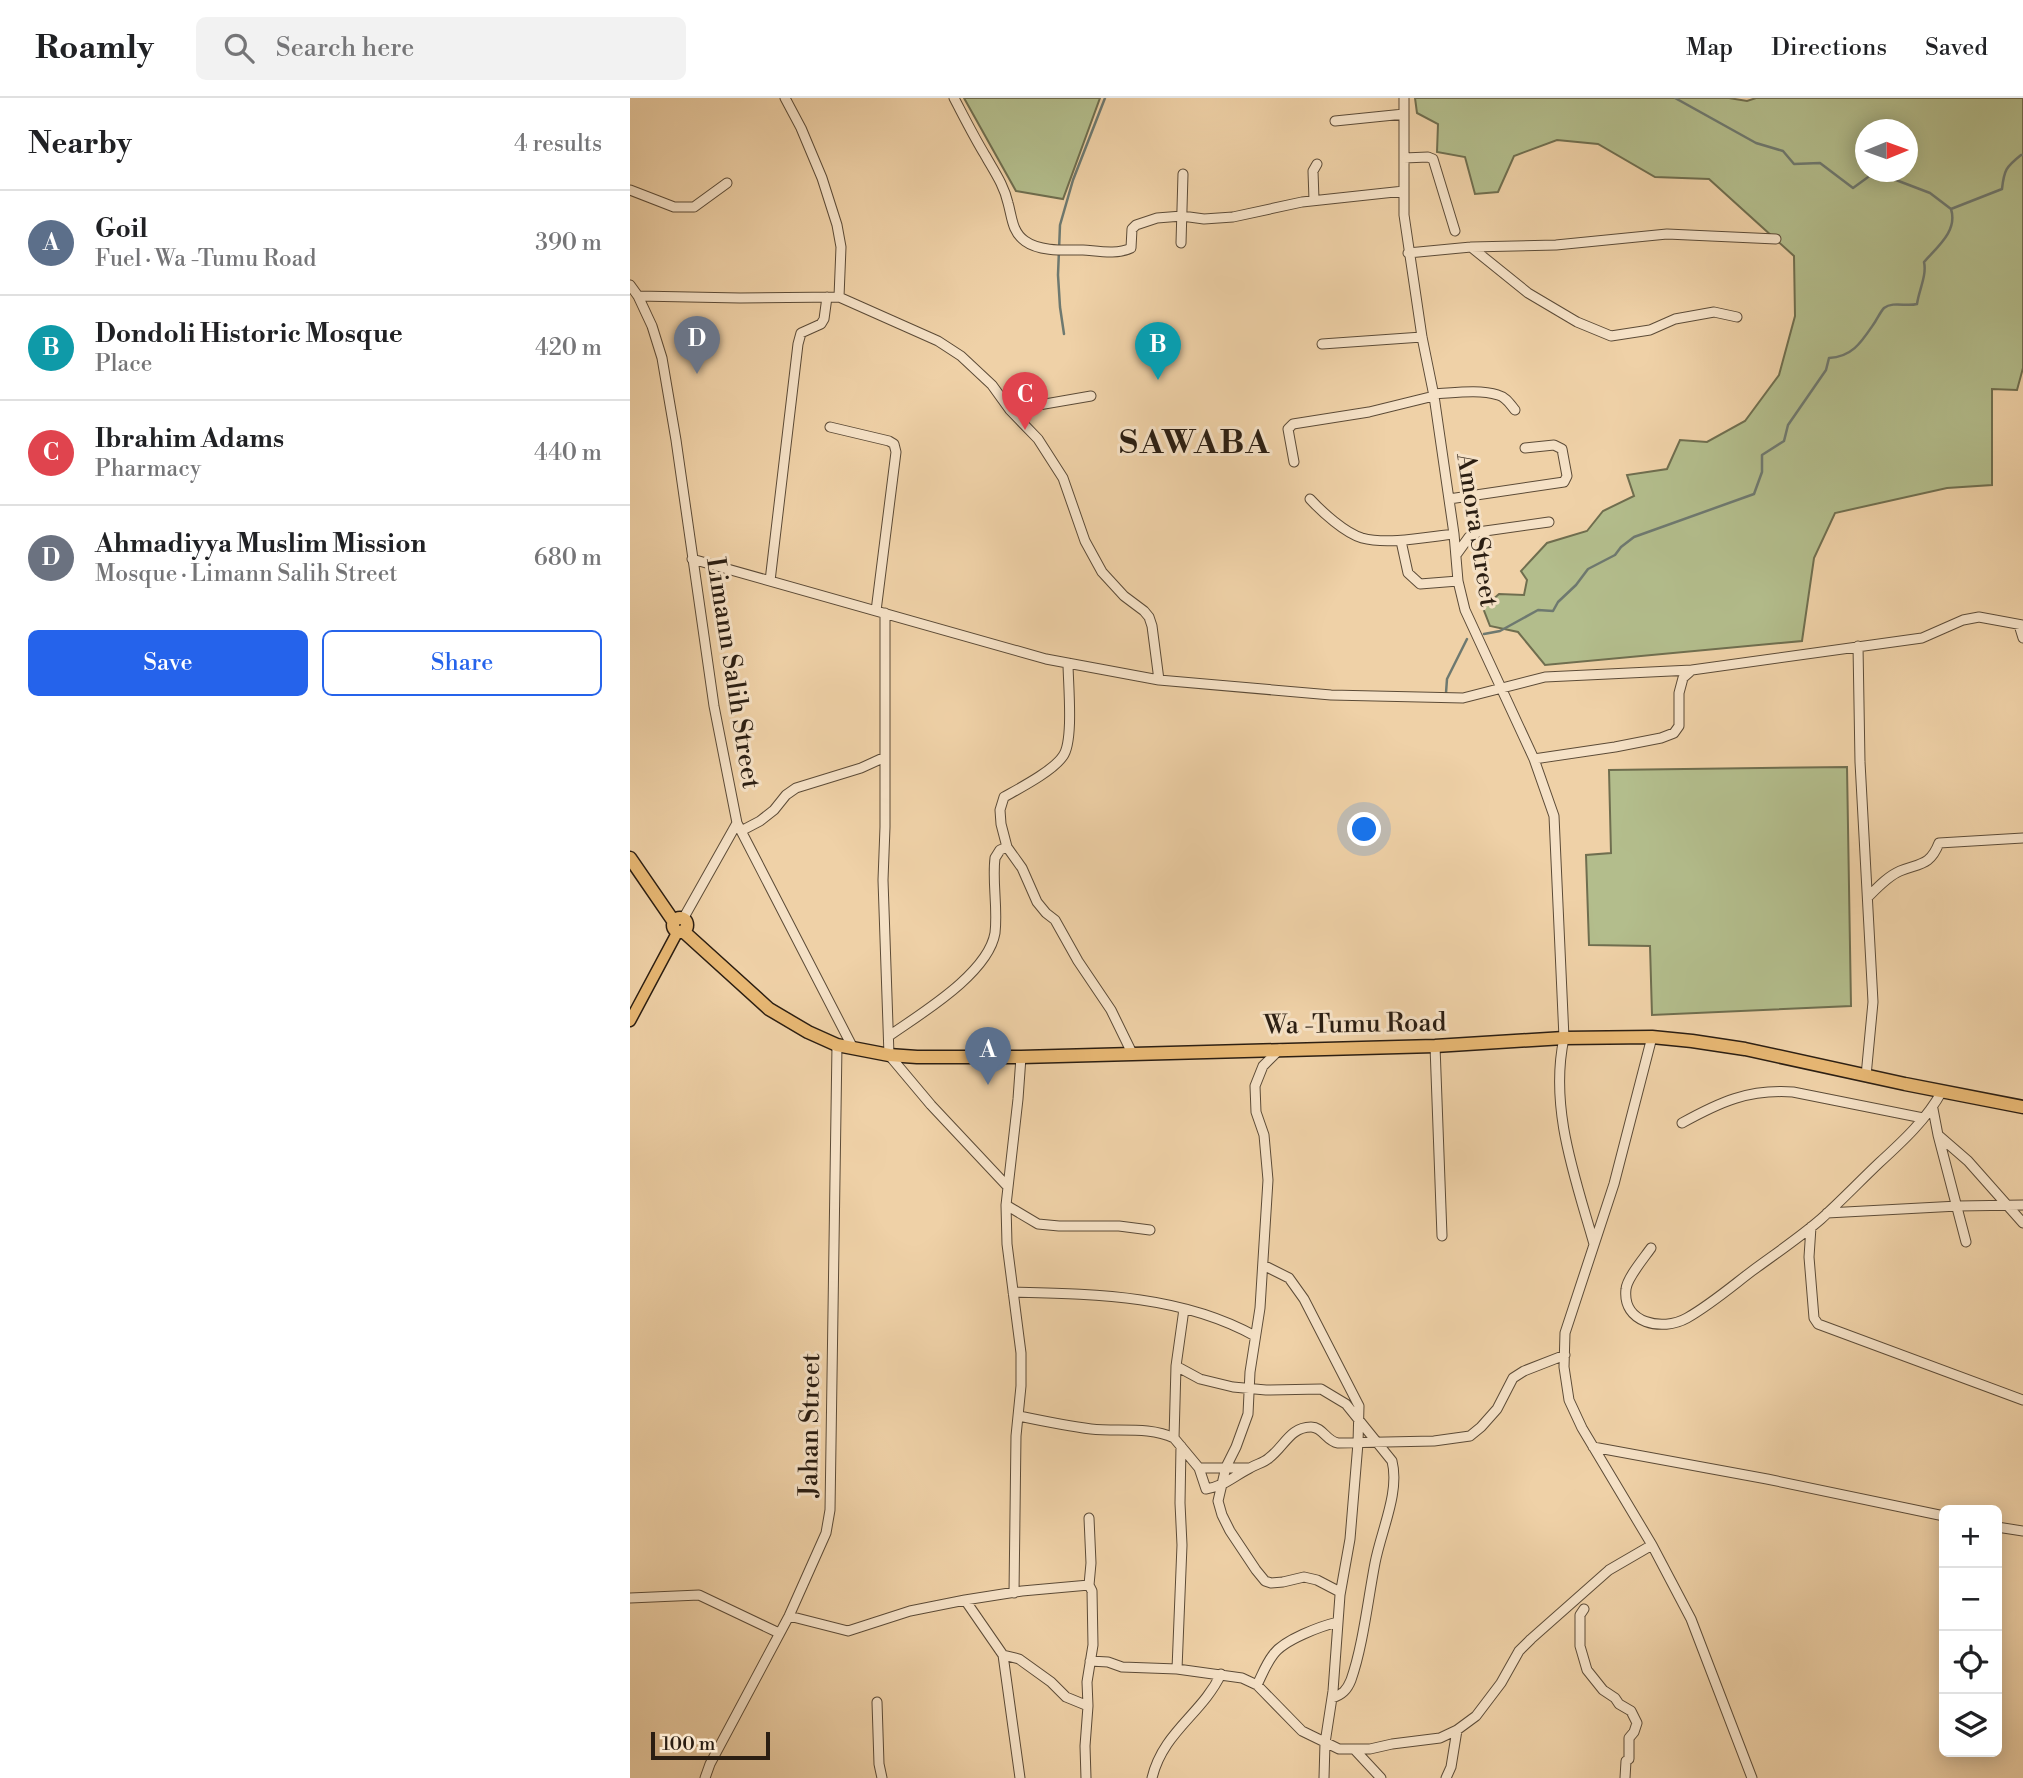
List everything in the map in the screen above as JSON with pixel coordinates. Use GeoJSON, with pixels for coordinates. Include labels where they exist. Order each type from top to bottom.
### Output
{"type":"FeatureCollection","features":[{"type":"Feature","properties":{"kind":"highway","name":"Wa -Tumu Road"},"geometry":{"type":"LineString","coordinates":[[630,858],[680,925],[769,1009],[837,1045],[889,1055],[1021,1056],[1435,1046],[1564,1038],[1652,1037],[1745,1049],[2023,1107]]}},
{"type":"Feature","properties":{"kind":"main road"},"geometry":{"type":"LineString","coordinates":[[630,1021],[680,925]]}},
{"type":"Feature","properties":{"kind":"street"},"geometry":{"type":"LineString","coordinates":[[785,98],[822,178],[837,225],[841,247],[839,297]]}},
{"type":"Feature","properties":{"kind":"street"},"geometry":{"type":"LineString","coordinates":[[954,98],[1001,181],[1016,232],[1026,242],[1038,246],[1119,252],[1131,248],[1132,229],[1136,225],[1157,218],[1233,217],[1314,200],[1404,191]]}},
{"type":"Feature","properties":{"kind":"street","name":"Amora Street"},"geometry":{"type":"LineString","coordinates":[[1404,98],[1404,215],[1408,253],[1434,395],[1458,581],[1465,610],[1534,759],[1554,816],[1564,1038],[1558,1090],[1564,1132],[1594,1244]]}},
{"type":"Feature","properties":{"kind":"street"},"geometry":{"type":"LineString","coordinates":[[1335,121],[1404,114]]}},
{"type":"Feature","properties":{"kind":"street"},"geometry":{"type":"LineString","coordinates":[[1404,158],[1433,159],[1455,231]]}},
{"type":"Feature","properties":{"kind":"street"},"geometry":{"type":"LineString","coordinates":[[1314,200],[1313,171],[1317,164]]}},
{"type":"Feature","properties":{"kind":"street"},"geometry":{"type":"LineString","coordinates":[[1181,243],[1183,174]]}},
{"type":"Feature","properties":{"kind":"street"},"geometry":{"type":"LineString","coordinates":[[630,190],[674,207],[694,207],[727,183]]}},
{"type":"Feature","properties":{"kind":"street"},"geometry":{"type":"LineString","coordinates":[[1408,253],[1667,234],[1776,239]]}},
{"type":"Feature","properties":{"kind":"street"},"geometry":{"type":"LineString","coordinates":[[1471,247],[1528,293],[1577,322],[1611,336],[1650,330],[1675,319],[1714,312],[1737,317]]}},
{"type":"Feature","properties":{"kind":"street","name":"Limann Salih Street"},"geometry":{"type":"LineString","coordinates":[[630,285],[652,326],[662,358],[714,706],[739,827],[853,1048]]}},
{"type":"Feature","properties":{"kind":"street"},"geometry":{"type":"LineString","coordinates":[[638,296],[839,297],[938,341],[961,356],[992,385],[1010,410],[1038,439],[1063,478],[1085,541],[1102,572],[1124,596],[1149,617],[1159,680]]}},
{"type":"Feature","properties":{"kind":"street"},"geometry":{"type":"LineString","coordinates":[[770,581],[798,344],[801,333],[821,324],[827,297]]}},
{"type":"Feature","properties":{"kind":"street"},"geometry":{"type":"LineString","coordinates":[[1322,344],[1422,337]]}},
{"type":"Feature","properties":{"kind":"street"},"geometry":{"type":"LineString","coordinates":[[1294,462],[1288,429],[1293,424],[1370,412],[1434,395],[1472,392],[1499,395],[1515,410]]}},
{"type":"Feature","properties":{"kind":"street"},"geometry":{"type":"LineString","coordinates":[[1010,410],[1091,396]]}},
{"type":"Feature","properties":{"kind":"street"},"geometry":{"type":"LineString","coordinates":[[830,427],[889,441],[894,444],[896,452],[881,612],[885,757],[883,880],[889,1055],[931,1105],[1008,1187]]}},
{"type":"Feature","properties":{"kind":"street"},"geometry":{"type":"LineString","coordinates":[[1449,499],[1564,482],[1567,476],[1562,449],[1554,445],[1525,448]]}},
{"type":"Feature","properties":{"kind":"street"},"geometry":{"type":"LineString","coordinates":[[1310,499],[1326,517],[1361,538],[1401,541],[1454,534]]}},
{"type":"Feature","properties":{"kind":"street"},"geometry":{"type":"LineString","coordinates":[[1456,555],[1469,537],[1478,532],[1549,522]]}},
{"type":"Feature","properties":{"kind":"street"},"geometry":{"type":"LineString","coordinates":[[1401,541],[1408,573],[1413,580],[1420,584],[1458,581]]}},
{"type":"Feature","properties":{"kind":"street"},"geometry":{"type":"LineString","coordinates":[[692,559],[1046,659],[1159,680],[1251,690],[1463,698],[1545,677],[1692,670],[1922,638],[1963,620],[1979,617],[2021,625],[2023,638]]}},
{"type":"Feature","properties":{"kind":"street"},"geometry":{"type":"LineString","coordinates":[[1858,646],[1860,762],[1873,1002],[1866,1076]]}},
{"type":"Feature","properties":{"kind":"street"},"geometry":{"type":"LineString","coordinates":[[1068,663],[1070,716],[1068,744],[1064,756],[1049,769],[1004,797],[1000,810],[1001,824],[1007,847],[1022,868],[1037,902],[1046,914],[1055,920],[1078,961],[1111,1010],[1132,1053]]}},
{"type":"Feature","properties":{"kind":"street"},"geometry":{"type":"LineString","coordinates":[[1534,759],[1615,747],[1674,733],[1679,726],[1679,693],[1683,678],[1692,670]]}},
{"type":"Feature","properties":{"kind":"street"},"geometry":{"type":"LineString","coordinates":[[680,925],[739,827],[760,821],[796,788],[861,768],[885,757]]}},
{"type":"Feature","properties":{"kind":"street"},"geometry":{"type":"LineString","coordinates":[[1868,897],[1898,872],[1916,867],[1934,857],[1939,843],[2023,838]]}},
{"type":"Feature","properties":{"kind":"street"},"geometry":{"type":"LineString","coordinates":[[889,1036],[958,987],[985,955],[995,934],[995,858],[1000,850],[1007,847]]}},
{"type":"Feature","properties":{"kind":"street"},"geometry":{"type":"LineString","coordinates":[[1652,1037],[1614,1184],[1565,1333],[1564,1367],[1569,1401],[1691,1619],[1752,1778]]}},
{"type":"Feature","properties":{"kind":"street","name":"Jahan Street"},"geometry":{"type":"LineString","coordinates":[[705,1778],[789,1616],[826,1533],[830,1510],[837,1045]]}},
{"type":"Feature","properties":{"kind":"street"},"geometry":{"type":"LineString","coordinates":[[1435,1046],[1442,1236]]}},
{"type":"Feature","properties":{"kind":"street"},"geometry":{"type":"LineString","coordinates":[[1280,1049],[1263,1066],[1255,1086],[1256,1112],[1265,1135],[1268,1180],[1264,1265],[1248,1388],[1248,1414],[1226,1467],[1218,1501],[1222,1515],[1241,1549],[1265,1581],[1283,1582],[1304,1577],[1317,1580],[1340,1592]]}},
{"type":"Feature","properties":{"kind":"street"},"geometry":{"type":"LineString","coordinates":[[1014,1593],[1016,1436],[1021,1353],[1007,1244],[1006,1205],[1021,1056]]}},
{"type":"Feature","properties":{"kind":"street"},"geometry":{"type":"LineString","coordinates":[[1682,1123],[1712,1106],[1750,1093],[1771,1090],[1923,1118]]}},
{"type":"Feature","properties":{"kind":"street"},"geometry":{"type":"LineString","coordinates":[[1650,1248],[1626,1286],[1626,1303],[1630,1312],[1638,1319],[1671,1325],[1707,1305],[1811,1227],[1933,1109],[1942,1091]]}},
{"type":"Feature","properties":{"kind":"street"},"geometry":{"type":"LineString","coordinates":[[1933,1109],[1966,1242]]}},
{"type":"Feature","properties":{"kind":"street"},"geometry":{"type":"LineString","coordinates":[[1938,1135],[1968,1161],[2023,1223]]}},
{"type":"Feature","properties":{"kind":"street"},"geometry":{"type":"LineString","coordinates":[[1006,1205],[1038,1224],[1119,1226],[1150,1230]]}},
{"type":"Feature","properties":{"kind":"street"},"geometry":{"type":"LineString","coordinates":[[1826,1213],[2023,1205]]}},
{"type":"Feature","properties":{"kind":"street"},"geometry":{"type":"LineString","coordinates":[[1811,1227],[1809,1256],[1814,1318],[1818,1324],[2023,1400]]}},
{"type":"Feature","properties":{"kind":"street"},"geometry":{"type":"LineString","coordinates":[[1264,1265],[1289,1278],[1304,1299],[1359,1406],[1350,1539],[1340,1592],[1324,1778]]}},
{"type":"Feature","properties":{"kind":"street"},"geometry":{"type":"LineString","coordinates":[[1013,1292],[1152,1300],[1231,1322],[1255,1336]]}},
{"type":"Feature","properties":{"kind":"street"},"geometry":{"type":"LineString","coordinates":[[1177,1668],[1182,1545],[1176,1366],[1184,1309]]}},
{"type":"Feature","properties":{"kind":"street"},"geometry":{"type":"LineString","coordinates":[[1019,1416],[1092,1429],[1147,1432],[1178,1442],[1199,1468],[1206,1489],[1222,1486],[1248,1468],[1267,1460],[1297,1429],[1315,1427],[1332,1443],[1434,1441],[1470,1436],[1482,1427],[1497,1409],[1513,1378],[1564,1355]]}},
{"type":"Feature","properties":{"kind":"street"},"geometry":{"type":"LineString","coordinates":[[1176,1366],[1200,1379],[1248,1388],[1321,1388],[1346,1404],[1392,1461],[1394,1472],[1388,1510],[1375,1559],[1358,1654],[1351,1681],[1342,1695],[1332,1698]]}},
{"type":"Feature","properties":{"kind":"street"},"geometry":{"type":"LineString","coordinates":[[1593,1447],[1767,1479],[1939,1515]]}},
{"type":"Feature","properties":{"kind":"street"},"geometry":{"type":"LineString","coordinates":[[1199,1468],[1248,1468]]}},
{"type":"Feature","properties":{"kind":"street"},"geometry":{"type":"LineString","coordinates":[[1086,1778],[1087,1682],[1093,1645],[1092,1591],[1089,1585],[1089,1518]]}},
{"type":"Feature","properties":{"kind":"street"},"geometry":{"type":"LineString","coordinates":[[2002,1528],[2023,1531]]}},
{"type":"Feature","properties":{"kind":"street"},"geometry":{"type":"LineString","coordinates":[[1090,1661],[1108,1662],[1122,1667],[1177,1668],[1242,1678],[1257,1685],[1302,1731],[1339,1749],[1370,1749],[1440,1738],[1476,1716],[1501,1683],[1519,1651],[1531,1639],[1609,1570],[1651,1545]]}},
{"type":"Feature","properties":{"kind":"street"},"geometry":{"type":"LineString","coordinates":[[789,1616],[848,1631],[910,1611],[965,1600],[1089,1585]]}},
{"type":"Feature","properties":{"kind":"street"},"geometry":{"type":"LineString","coordinates":[[630,1598],[699,1595],[779,1633]]}},
{"type":"Feature","properties":{"kind":"street"},"geometry":{"type":"LineString","coordinates":[[965,1600],[1003,1655],[1020,1778]]}},
{"type":"Feature","properties":{"kind":"street"},"geometry":{"type":"LineString","coordinates":[[1584,1609],[1580,1615],[1580,1646],[1587,1670],[1603,1690],[1631,1711],[1637,1723],[1629,1738],[1625,1778]]}},
{"type":"Feature","properties":{"kind":"street"},"geometry":{"type":"LineString","coordinates":[[1257,1685],[1273,1654],[1282,1645],[1325,1625],[1338,1622]]}},
{"type":"Feature","properties":{"kind":"street"},"geometry":{"type":"LineString","coordinates":[[1003,1655],[1020,1659],[1066,1697],[1088,1706]]}},
{"type":"Feature","properties":{"kind":"street"},"geometry":{"type":"LineString","coordinates":[[1152,1778],[1155,1765],[1169,1740],[1214,1688],[1221,1674]]}},
{"type":"Feature","properties":{"kind":"street"},"geometry":{"type":"LineString","coordinates":[[877,1702],[882,1778]]}},
{"type":"Feature","properties":{"kind":"street"},"geometry":{"type":"LineString","coordinates":[[1446,1778],[1451,1767],[1457,1730]]}},
{"type":"Feature","properties":{"kind":"street"},"geometry":{"type":"LineString","coordinates":[[1354,1749],[1381,1778]]}},
{"type":"Feature","properties":{"kind":"green space"},"geometry":{"type":"Polygon","coordinates":[[[964,98],[1100,98],[1063,199],[1016,191],[964,98]]]}},
{"type":"Feature","properties":{"kind":"green space"},"geometry":{"type":"Polygon","coordinates":[[[1415,98],[1729,98],[1747,101],[1756,98],[2023,98],[2023,368],[2017,390],[1992,389],[1992,485],[1947,488],[1835,513],[1814,558],[1802,641],[1545,665],[1518,632],[1490,626],[1483,608],[1499,594],[1524,595],[1527,580],[1521,571],[1547,543],[1587,531],[1603,511],[1634,496],[1627,475],[1667,469],[1680,440],[1707,442],[1745,421],[1779,375],[1795,316],[1794,256],[1709,179],[1655,177],[1598,144],[1557,140],[1514,156],[1498,192],[1475,194],[1465,157],[1437,152],[1438,124],[1417,113],[1415,98]]]}},
{"type":"Feature","properties":{"kind":"green space"},"geometry":{"type":"Polygon","coordinates":[[[1847,767],[1851,1006],[1652,1015],[1650,946],[1589,945],[1586,855],[1611,853],[1609,770],[1847,767]]]}},
{"type":"Feature","properties":{"kind":"waterway"},"geometry":{"type":"LineString","coordinates":[[1064,334],[1058,275],[1060,225],[1073,180],[1105,98]]}},
{"type":"Feature","properties":{"kind":"waterway"},"geometry":{"type":"LineString","coordinates":[[1675,98],[1756,143],[1783,151],[1794,164],[1820,163],[1853,188],[1875,172],[1930,193],[1951,209],[2002,189],[2007,169],[2023,155]]}},
{"type":"Feature","properties":{"kind":"waterway"},"geometry":{"type":"LineString","coordinates":[[1484,634],[1500,631],[1538,610],[1553,611],[1588,569],[1615,555],[1634,537],[1754,494],[1762,472],[1762,455],[1784,441],[1788,425],[1826,370],[1829,358],[1844,355],[1856,347],[1884,308],[1917,304],[1924,277],[1924,262],[1949,231],[1952,224],[1951,209]]}},
{"type":"Feature","properties":{"kind":"waterway"},"geometry":{"type":"LineString","coordinates":[[1446,693],[1447,679],[1467,639]]}},
{"type":"Feature","properties":{"kind":"place","name":"Ahmadiyya Muslim Mission"},"geometry":{"type":"Point","coordinates":[697,374]}},
{"type":"Feature","properties":{"kind":"place","name":"Dondoli Historic Mosque"},"geometry":{"type":"Point","coordinates":[1158,380]}},
{"type":"Feature","properties":{"kind":"place","name":"Ibrahim Adams"},"geometry":{"type":"Point","coordinates":[1025,430]}},
{"type":"Feature","properties":{"kind":"place","name":"Goil"},"geometry":{"type":"Point","coordinates":[988,1085]}},
{"type":"Feature","properties":{"kind":"district","name":"SAWABA"},"geometry":{"type":"Point","coordinates":[1195,443]}}]}
